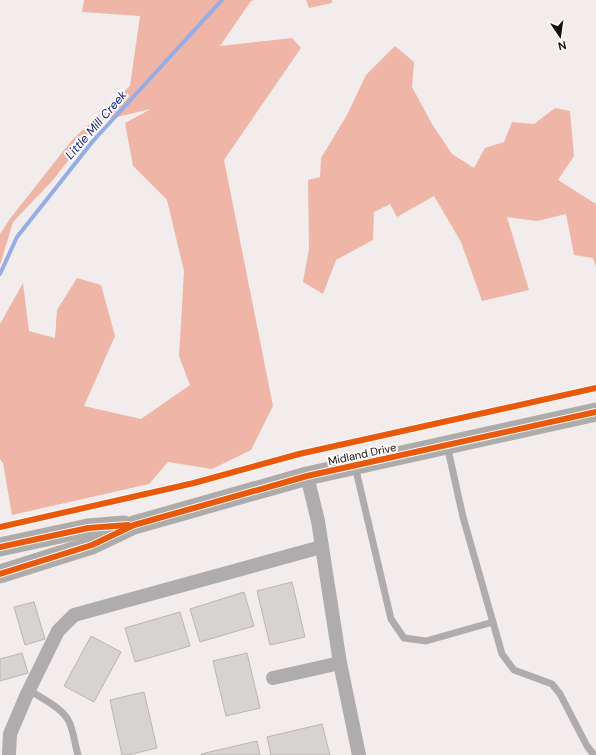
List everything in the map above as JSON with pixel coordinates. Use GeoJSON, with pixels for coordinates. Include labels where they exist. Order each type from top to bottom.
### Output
{"type":"FeatureCollection","features":[{"type":"Feature","properties":{"kind":"main road","name":"Midland Drive"},"geometry":{"type":"LineString","coordinates":[[0,574],[92,545],[134,525],[307,476],[596,412]]}},
{"type":"Feature","properties":{"kind":"main road","name":"Midland Drive"},"geometry":{"type":"LineString","coordinates":[[0,547],[88,528],[134,525]]}},
{"type":"Feature","properties":{"kind":"street"},"geometry":{"type":"LineString","coordinates":[[307,476],[318,520],[321,548],[340,663],[358,755]]}},
{"type":"Feature","properties":{"kind":"street"},"geometry":{"type":"LineString","coordinates":[[9,755],[10,734],[29,690],[58,632],[74,615],[321,548]]}},
{"type":"Feature","properties":{"kind":"street"},"geometry":{"type":"LineString","coordinates":[[273,678],[340,663]]}},
{"type":"Feature","properties":{"kind":"lane"},"geometry":{"type":"LineString","coordinates":[[447,445],[463,517],[502,654],[514,670],[552,684],[560,694],[587,746],[594,755]]}},
{"type":"Feature","properties":{"kind":"lane"},"geometry":{"type":"LineString","coordinates":[[355,465],[390,619],[404,638],[426,641],[493,622]]}},
{"type":"Feature","properties":{"kind":"lane"},"geometry":{"type":"LineString","coordinates":[[29,690],[61,711],[66,716],[70,723],[78,755]]}},
{"type":"Feature","properties":{"kind":"shaded area"},"geometry":{"type":"Polygon","coordinates":[[[84,0],[254,0],[251,1],[220,46],[292,38],[301,48],[224,160],[273,406],[251,450],[212,469],[168,462],[149,484],[12,515],[3,463],[0,459],[0,324],[23,283],[29,331],[55,338],[57,310],[77,278],[101,285],[115,336],[84,406],[141,419],[190,385],[179,356],[184,271],[167,200],[133,166],[125,123],[151,109],[99,121],[53,180],[13,222],[0,265],[0,234],[9,220],[72,140],[130,86],[140,16],[82,12],[84,0]]]}},
{"type":"Feature","properties":{"kind":"shaded area"},"geometry":{"type":"Polygon","coordinates":[[[306,0],[332,0],[332,3],[309,8],[306,0]]]}},
{"type":"Feature","properties":{"kind":"shaded area"},"geometry":{"type":"Polygon","coordinates":[[[395,46],[414,62],[412,87],[432,124],[452,154],[474,168],[485,148],[504,142],[512,122],[534,124],[555,108],[570,111],[574,156],[558,180],[596,204],[596,267],[593,258],[574,255],[566,214],[537,221],[507,217],[529,290],[482,301],[461,242],[434,196],[397,217],[390,204],[374,212],[373,240],[336,260],[323,294],[303,282],[309,249],[308,180],[320,177],[321,158],[347,115],[366,75],[395,46]]]}},
{"type":"Feature","properties":{"kind":"building"},"geometry":{"type":"Polygon","coordinates":[[[292,582],[305,637],[270,645],[257,591],[292,582]]]}},
{"type":"Feature","properties":{"kind":"building"},"geometry":{"type":"Polygon","coordinates":[[[244,592],[254,626],[200,642],[190,609],[244,592]]]}},
{"type":"Feature","properties":{"kind":"building"},"geometry":{"type":"Polygon","coordinates":[[[34,602],[45,639],[25,645],[14,607],[34,602]]]}},
{"type":"Feature","properties":{"kind":"building"},"geometry":{"type":"Polygon","coordinates":[[[180,612],[190,646],[135,662],[125,628],[180,612]]]}},
{"type":"Feature","properties":{"kind":"building"},"geometry":{"type":"Polygon","coordinates":[[[91,636],[121,652],[94,702],[64,686],[91,636]]]}},
{"type":"Feature","properties":{"kind":"building"},"geometry":{"type":"Polygon","coordinates":[[[22,653],[28,673],[0,681],[0,659],[22,653]]]}},
{"type":"Feature","properties":{"kind":"building"},"geometry":{"type":"Polygon","coordinates":[[[247,653],[260,708],[226,716],[213,661],[247,653]]]}},
{"type":"Feature","properties":{"kind":"building"},"geometry":{"type":"Polygon","coordinates":[[[144,692],[157,748],[122,755],[110,700],[144,692]]]}},
{"type":"Feature","properties":{"kind":"building"},"geometry":{"type":"Polygon","coordinates":[[[322,724],[330,755],[271,755],[267,737],[322,724]]]}},
{"type":"Feature","properties":{"kind":"building"},"geometry":{"type":"Polygon","coordinates":[[[257,741],[260,755],[201,755],[201,754],[257,741]]]}},
{"type":"Feature","properties":{"kind":"waterway","name":"Little Mill Creek"},"geometry":{"type":"LineString","coordinates":[[0,274],[17,237],[93,141],[222,0]]}},
{"type":"Feature","properties":{"kind":"cycle path"},"geometry":{"type":"LineString","coordinates":[[0,527],[194,483],[299,454],[596,388]]}},
{"type":"Feature","properties":{"kind":"cycle path"},"geometry":{"type":"LineString","coordinates":[[0,574],[92,545],[134,525],[307,476],[596,412]]}},
{"type":"Feature","properties":{"kind":"cycle path"},"geometry":{"type":"LineString","coordinates":[[0,547],[88,528],[128,525]]}}]}
